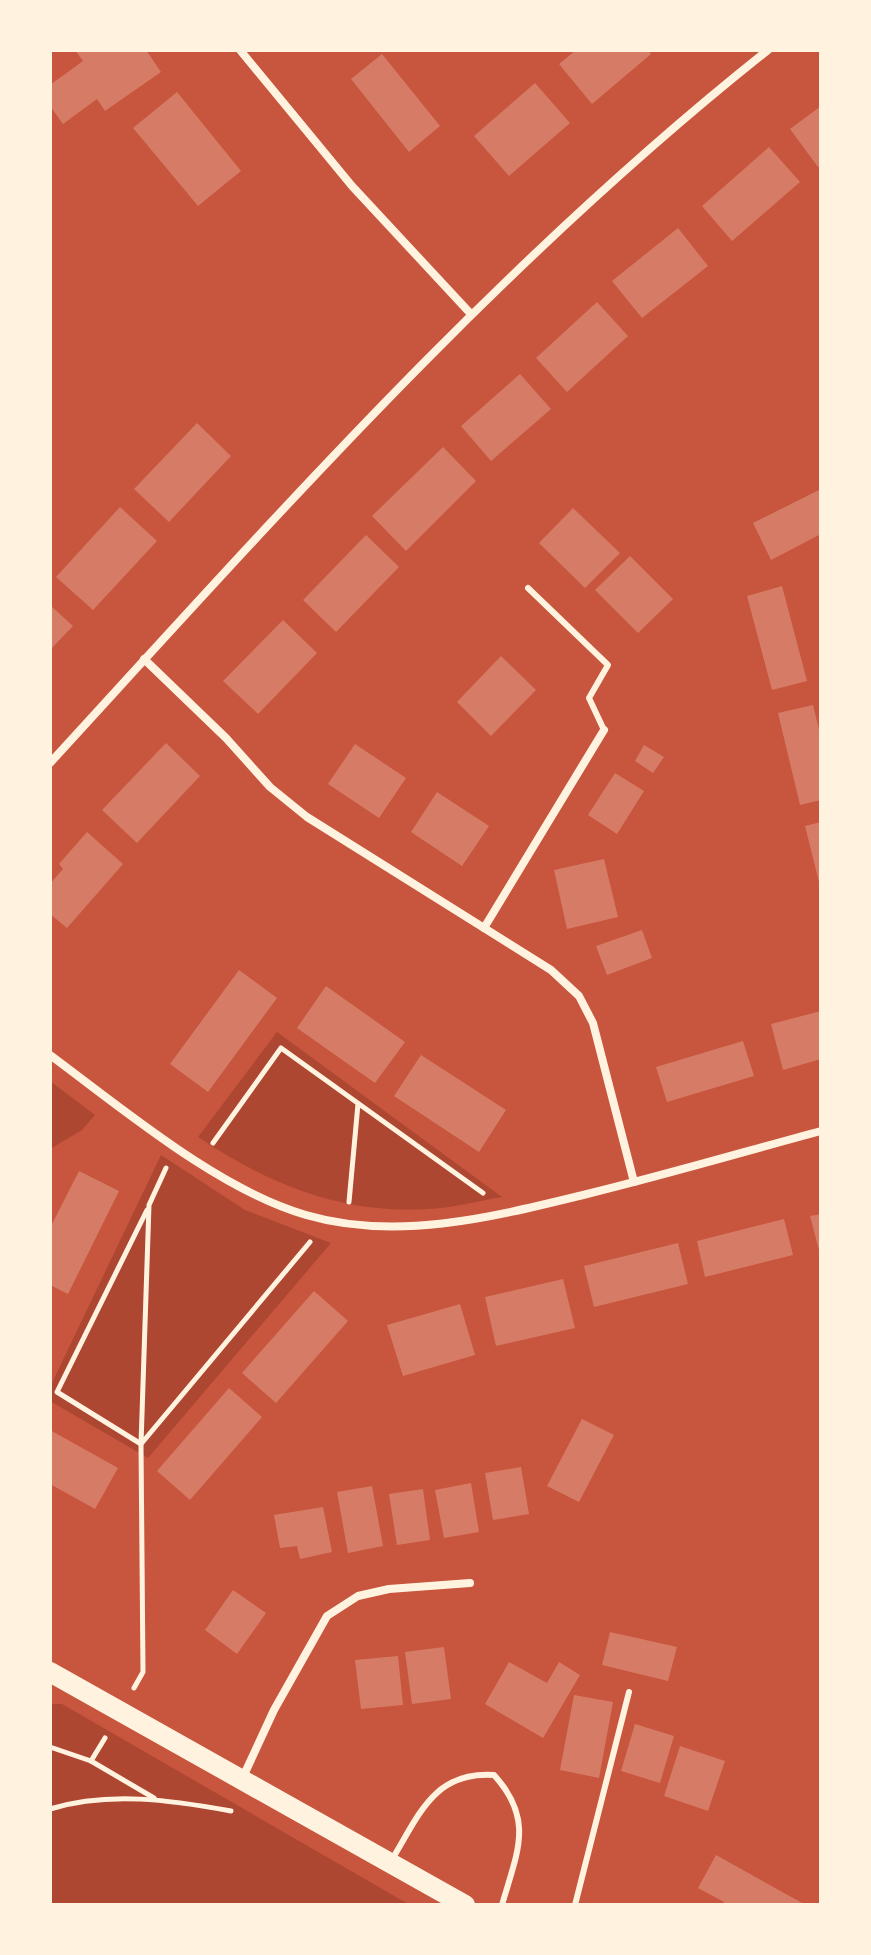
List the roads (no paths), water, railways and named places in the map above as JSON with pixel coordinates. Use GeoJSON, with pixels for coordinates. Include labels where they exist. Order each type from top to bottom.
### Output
{"type":"FeatureCollection","features":[{"type":"Feature","properties":{"kind":"main road"},"geometry":{"type":"LineString","coordinates":[[50,1672],[465,1905]]}},
{"type":"Feature","properties":{"kind":"street"},"geometry":{"type":"LineString","coordinates":[[240,50],[352,186],[470,313]]}},
{"type":"Feature","properties":{"kind":"street"},"geometry":{"type":"LineString","coordinates":[[50,763],[339,447],[470,313],[600,190],[768,50]]}},
{"type":"Feature","properties":{"kind":"street"},"geometry":{"type":"LineString","coordinates":[[144,659],[226,738],[270,787],[307,817],[551,970],[579,996],[593,1023],[634,1182]]}},
{"type":"Feature","properties":{"kind":"street"},"geometry":{"type":"LineString","coordinates":[[484,928],[604,730]]}},
{"type":"Feature","properties":{"kind":"street"},"geometry":{"type":"LineString","coordinates":[[50,1055],[176,1145],[254,1195],[307,1216],[348,1222],[431,1225],[509,1213],[821,1131]]}},
{"type":"Feature","properties":{"kind":"street"},"geometry":{"type":"LineString","coordinates":[[242,1779],[274,1710],[327,1616],[358,1596],[389,1589],[470,1583]]}},
{"type":"Feature","properties":{"kind":"lane"},"geometry":{"type":"LineString","coordinates":[[528,588],[608,665],[589,698],[604,730]]}},
{"type":"Feature","properties":{"kind":"lane"},"geometry":{"type":"LineString","coordinates":[[575,1905],[629,1692]]}},
{"type":"Feature","properties":{"kind":"lane"},"geometry":{"type":"LineString","coordinates":[[390,1864],[430,1798],[449,1781],[472,1774],[494,1775],[513,1796],[521,1824],[502,1905]]}}]}
